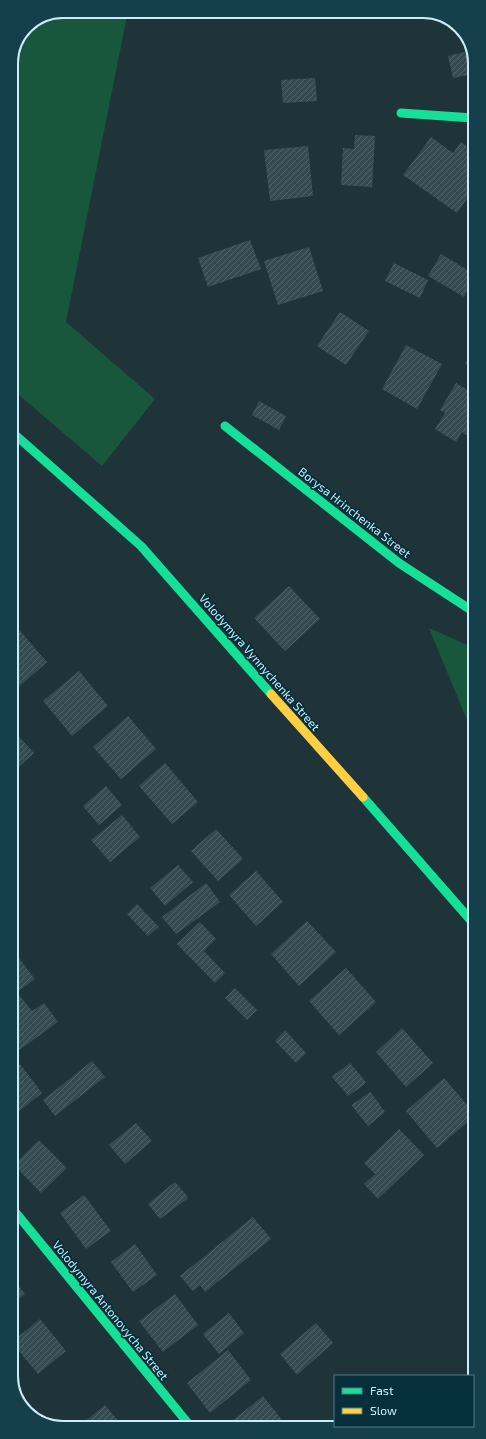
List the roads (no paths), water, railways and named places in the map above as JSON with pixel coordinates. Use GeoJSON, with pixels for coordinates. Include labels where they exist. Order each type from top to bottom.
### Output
{"type":"FeatureCollection","features":[{"type":"Feature","properties":{"kind":"street"},"geometry":{"type":"LineString","coordinates":[[401,113],[468,118]]}},
{"type":"Feature","properties":{"kind":"street","name":"Borysa Hrinchenka Street"},"geometry":{"type":"LineString","coordinates":[[226,426],[399,564],[468,608]]}},
{"type":"Feature","properties":{"kind":"street","name":"Volodymyra Vynnychenka Street"},"geometry":{"type":"LineString","coordinates":[[18,437],[141,546],[468,917]]}},
{"type":"Feature","properties":{"kind":"street","name":"Volodymyra Antonovycha Street"},"geometry":{"type":"LineString","coordinates":[[18,1215],[186,1421]]}}]}
